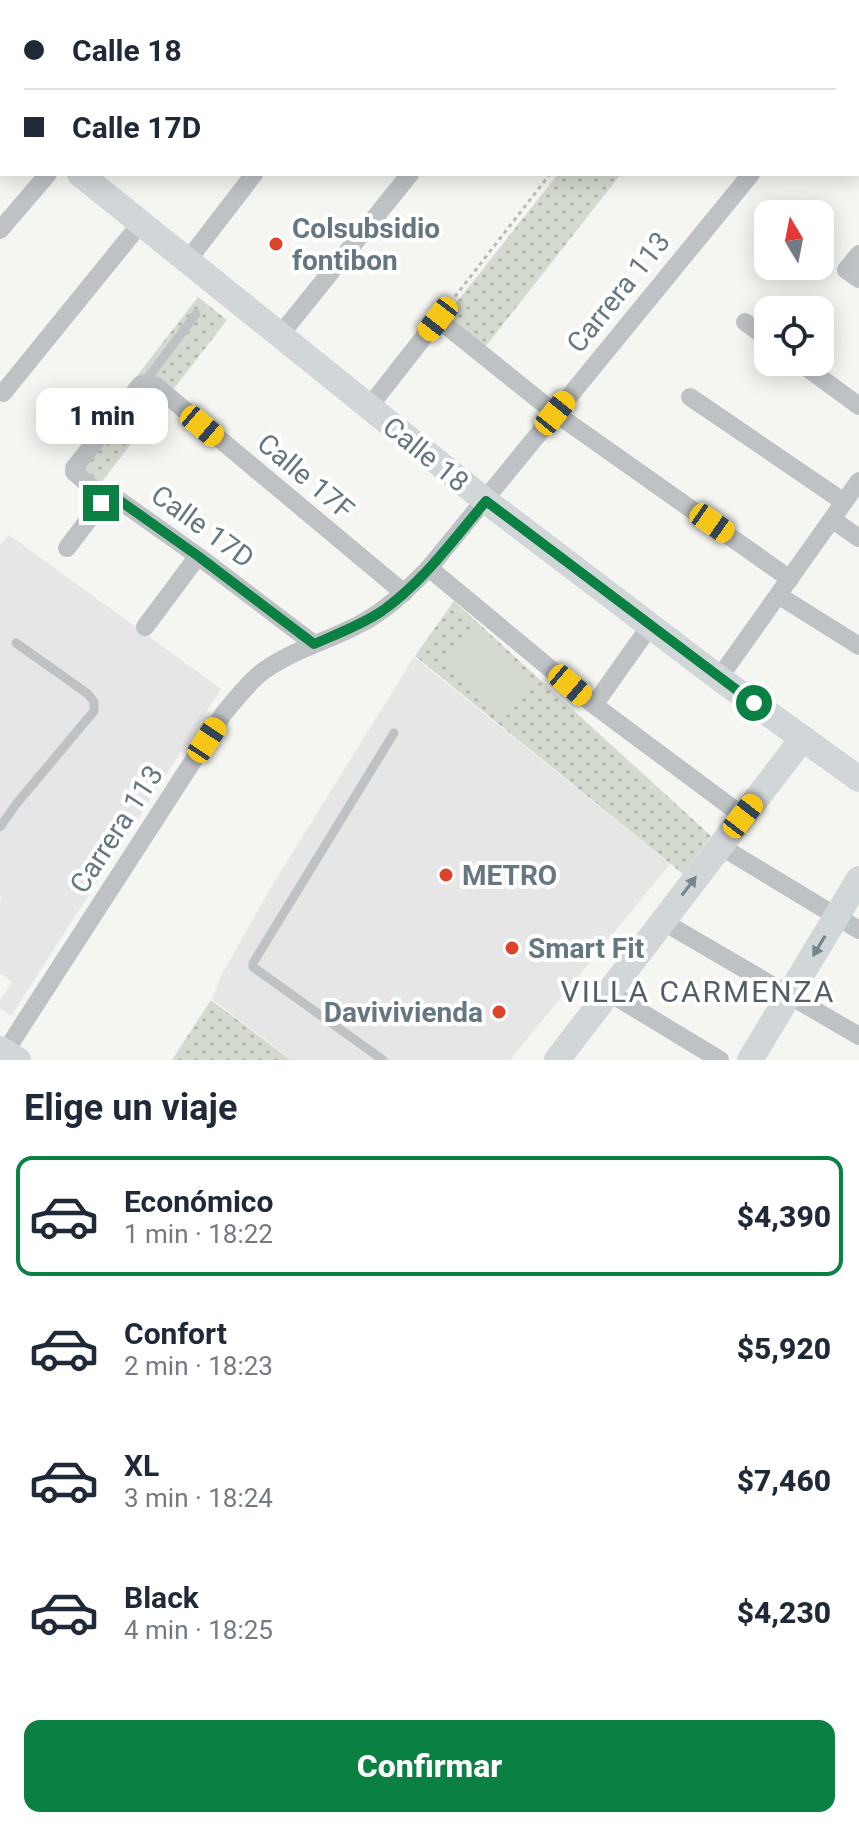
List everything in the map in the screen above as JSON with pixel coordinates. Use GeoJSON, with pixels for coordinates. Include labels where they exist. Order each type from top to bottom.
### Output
{"type":"FeatureCollection","features":[{"type":"Feature","properties":{"kind":"street"},"geometry":{"type":"LineString","coordinates":[[0,230],[46,176]]}},
{"type":"Feature","properties":{"kind":"street","name":"Calle 18"},"geometry":{"type":"LineString","coordinates":[[82,176],[486,501],[719,678],[859,779]]}},
{"type":"Feature","properties":{"kind":"street"},"geometry":{"type":"LineString","coordinates":[[188,260],[251,176]]}},
{"type":"Feature","properties":{"kind":"street"},"geometry":{"type":"LineString","coordinates":[[280,335],[408,176]]}},
{"type":"Feature","properties":{"kind":"street","name":"Carrera 113"},"geometry":{"type":"LineString","coordinates":[[8,1054],[224,713],[261,673],[282,659],[357,626],[382,611],[429,568],[749,176]]}},
{"type":"Feature","properties":{"kind":"street"},"geometry":{"type":"LineString","coordinates":[[3,393],[141,223]]}},
{"type":"Feature","properties":{"kind":"street"},"geometry":{"type":"LineString","coordinates":[[852,274],[859,254]]}},
{"type":"Feature","properties":{"kind":"street"},"geometry":{"type":"LineString","coordinates":[[369,407],[438,319],[555,413],[790,579]]}},
{"type":"Feature","properties":{"kind":"street"},"geometry":{"type":"LineString","coordinates":[[745,322],[754,329]]}},
{"type":"Feature","properties":{"kind":"street"},"geometry":{"type":"LineString","coordinates":[[818,376],[859,406]]}},
{"type":"Feature","properties":{"kind":"street"},"geometry":{"type":"LineString","coordinates":[[105,499],[74,472],[74,468],[144,383]]}},
{"type":"Feature","properties":{"kind":"street","name":"Calle 17F"},"geometry":{"type":"LineString","coordinates":[[144,383],[156,386],[404,593]]}},
{"type":"Feature","properties":{"kind":"street"},"geometry":{"type":"LineString","coordinates":[[690,397],[844,502]]}},
{"type":"Feature","properties":{"kind":"street"},"geometry":{"type":"LineString","coordinates":[[719,678],[859,481]]}},
{"type":"Feature","properties":{"kind":"street","name":"Calle 17D"},"geometry":{"type":"LineString","coordinates":[[67,548],[105,499],[116,498],[314,644]]}},
{"type":"Feature","properties":{"kind":"street"},"geometry":{"type":"LineString","coordinates":[[833,520],[859,538]]}},
{"type":"Feature","properties":{"kind":"street"},"geometry":{"type":"LineString","coordinates":[[145,627],[198,556]]}},
{"type":"Feature","properties":{"kind":"street"},"geometry":{"type":"LineString","coordinates":[[429,568],[594,705],[743,816]]}},
{"type":"Feature","properties":{"kind":"street"},"geometry":{"type":"LineString","coordinates":[[778,595],[859,646]]}},
{"type":"Feature","properties":{"kind":"street"},"geometry":{"type":"LineString","coordinates":[[594,705],[650,626]]}},
{"type":"Feature","properties":{"kind":"street"},"geometry":{"type":"LineString","coordinates":[[557,1060],[803,738]]}},
{"type":"Feature","properties":{"kind":"street"},"geometry":{"type":"LineString","coordinates":[[720,846],[848,923]]}},
{"type":"Feature","properties":{"kind":"street"},"geometry":{"type":"LineString","coordinates":[[750,1060],[789,995],[848,923],[859,879]]}},
{"type":"Feature","properties":{"kind":"street"},"geometry":{"type":"LineString","coordinates":[[662,921],[859,1036]]}},
{"type":"Feature","properties":{"kind":"street"},"geometry":{"type":"LineString","coordinates":[[608,992],[720,1060]]}},
{"type":"Feature","properties":{"kind":"lane"},"geometry":{"type":"LineString","coordinates":[[144,383],[196,314]]}},
{"type":"Feature","properties":{"kind":"lane"},"geometry":{"type":"LineString","coordinates":[[0,827],[94,711],[94,702],[88,694],[16,643]]}},
{"type":"Feature","properties":{"kind":"lane"},"geometry":{"type":"LineString","coordinates":[[383,1060],[253,967],[253,963],[394,733]]}},
{"type":"Feature","properties":{"kind":"path"},"geometry":{"type":"LineString","coordinates":[[438,319],[548,176]]}},
{"type":"Feature","properties":{"kind":"shaded area"},"geometry":{"type":"Polygon","coordinates":[[[556,176],[619,176],[482,351],[445,317],[556,176]]]}},
{"type":"Feature","properties":{"kind":"shaded area"},"geometry":{"type":"Polygon","coordinates":[[[198,297],[227,320],[100,484],[71,461],[198,297]]]}},
{"type":"Feature","properties":{"kind":"shaded area"},"geometry":{"type":"Polygon","coordinates":[[[9,535],[221,689],[11,1016],[0,1008],[0,1001],[12,982],[0,973],[0,545],[9,535]]]}},
{"type":"Feature","properties":{"kind":"shaded area"},"geometry":{"type":"Polygon","coordinates":[[[454,601],[711,836],[683,874],[415,656],[454,601]]]}},
{"type":"Feature","properties":{"kind":"shaded area"},"geometry":{"type":"Polygon","coordinates":[[[475,631],[535,685],[506,717],[446,662],[475,631]]]}},
{"type":"Feature","properties":{"kind":"shaded area"},"geometry":{"type":"Polygon","coordinates":[[[414,657],[670,864],[510,1060],[292,1060],[212,999],[220,978],[270,889],[414,657]]]}},
{"type":"Feature","properties":{"kind":"shaded area"},"geometry":{"type":"Polygon","coordinates":[[[211,1000],[291,1060],[172,1060],[211,1000]]]}},
{"type":"Feature","properties":{"kind":"place","name":"Colsubsidio fontibon"},"geometry":{"type":"Point","coordinates":[276,244]}},
{"type":"Feature","properties":{"kind":"place","name":"METRO"},"geometry":{"type":"Point","coordinates":[446,875]}},
{"type":"Feature","properties":{"kind":"place","name":"Smart Fit"},"geometry":{"type":"Point","coordinates":[512,948]}},
{"type":"Feature","properties":{"kind":"place","name":"Davivivienda"},"geometry":{"type":"Point","coordinates":[499,1012]}},
{"type":"Feature","properties":{"kind":"district","name":"VILLA CARMENZA"},"geometry":{"type":"Point","coordinates":[698,992]}},
{"type":"Feature","properties":{"kind":"route"},"geometry":{"type":"LineString","coordinates":[[101,503],[105,499],[116,498],[314,644],[357,626],[404,593],[486,501],[754,703]]}}]}
